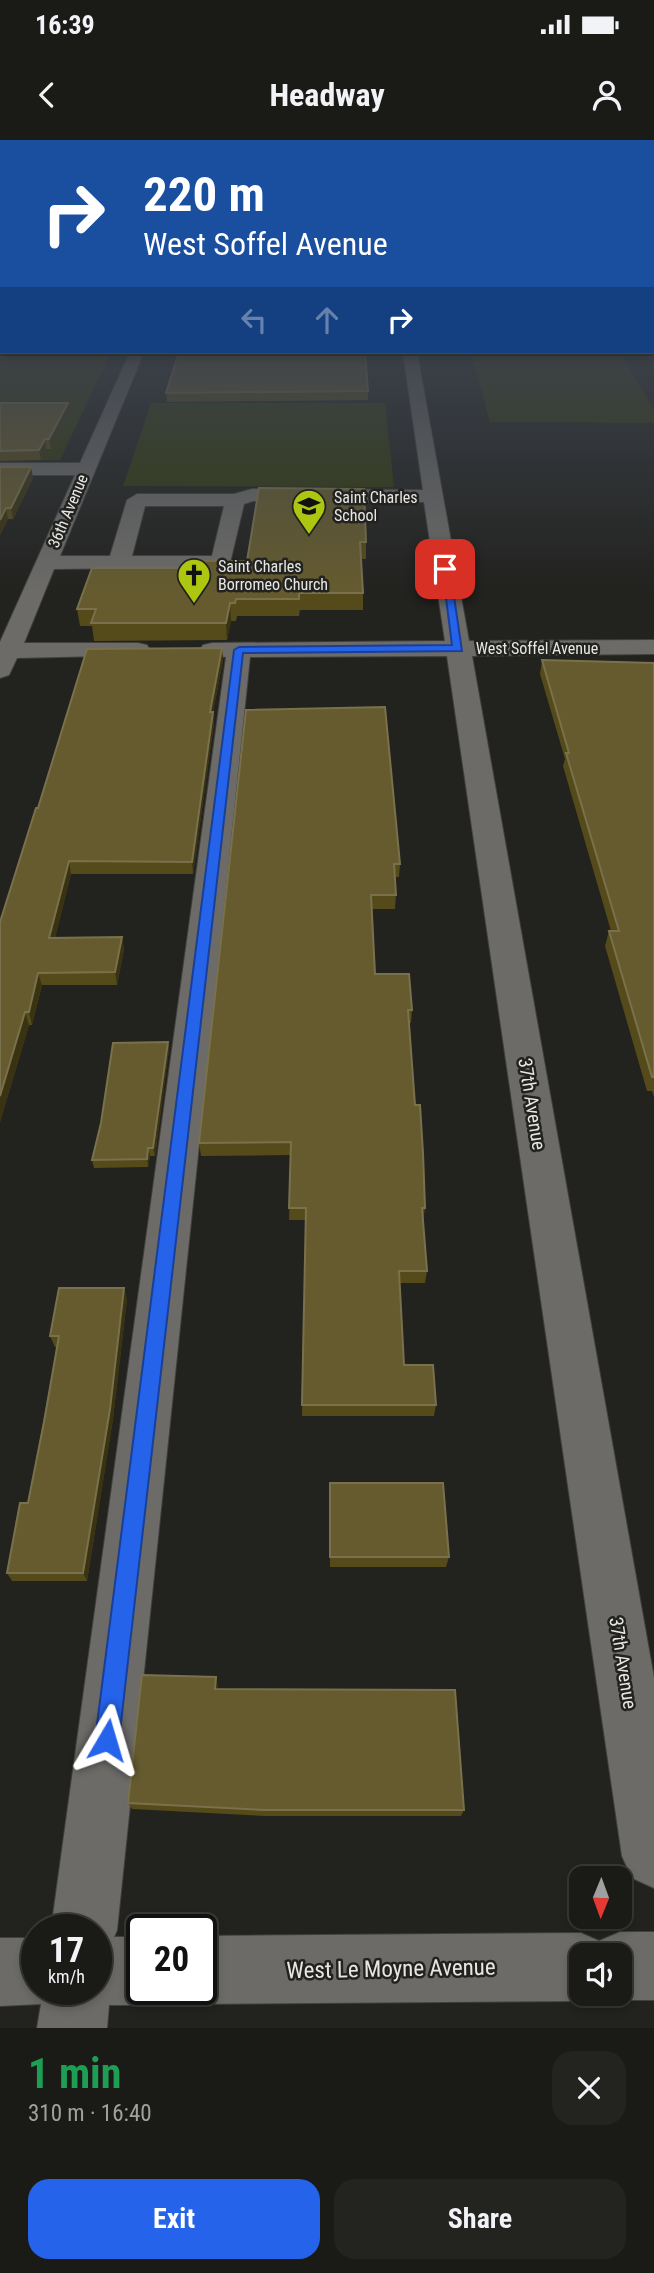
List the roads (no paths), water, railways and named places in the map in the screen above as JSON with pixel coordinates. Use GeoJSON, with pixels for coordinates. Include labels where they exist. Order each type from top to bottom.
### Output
{"type":"FeatureCollection","features":[{"type":"Feature","properties":{"kind":"street","name":"36th Avenue"},"geometry":{"type":"LineString","coordinates":[[3,657],[109,417]]}},
{"type":"Feature","properties":{"kind":"street","name":"37th Avenue"},"geometry":{"type":"LineString","coordinates":[[420,417],[654,1856]]}},
{"type":"Feature","properties":{"kind":"street"},"geometry":{"type":"LineString","coordinates":[[0,469],[87,469]]}},
{"type":"Feature","properties":{"kind":"street"},"geometry":{"type":"LineString","coordinates":[[119,563],[137,500],[235,500],[252,495],[433,496]]}},
{"type":"Feature","properties":{"kind":"street"},"geometry":{"type":"LineString","coordinates":[[46,563],[221,562],[235,500]]}},
{"type":"Feature","properties":{"kind":"street","name":"West Soffel Avenue"},"geometry":{"type":"LineString","coordinates":[[184,650],[654,647]]}},
{"type":"Feature","properties":{"kind":"street"},"geometry":{"type":"LineString","coordinates":[[3,657],[158,650]]}},
{"type":"Feature","properties":{"kind":"street"},"geometry":{"type":"LineString","coordinates":[[86,1914],[239,650]]}},
{"type":"Feature","properties":{"kind":"street"},"geometry":{"type":"LineString","coordinates":[[632,1966],[654,1966]]}},
{"type":"Feature","properties":{"kind":"street","name":"West Le Moyne Avenue"},"geometry":{"type":"LineString","coordinates":[[217,1970],[569,1967]]}},
{"type":"Feature","properties":{"kind":"street"},"geometry":{"type":"LineString","coordinates":[[0,1972],[21,1972]]}},
{"type":"Feature","properties":{"kind":"street"},"geometry":{"type":"LineString","coordinates":[[72,2028],[75,2005]]}},
{"type":"Feature","properties":{"kind":"place","name":"Saint Charles School"},"geometry":{"type":"Point","coordinates":[309,536]}},
{"type":"Feature","properties":{"kind":"place","name":"Saint Charles Borromeo Church"},"geometry":{"type":"Point","coordinates":[194,605]}}]}
